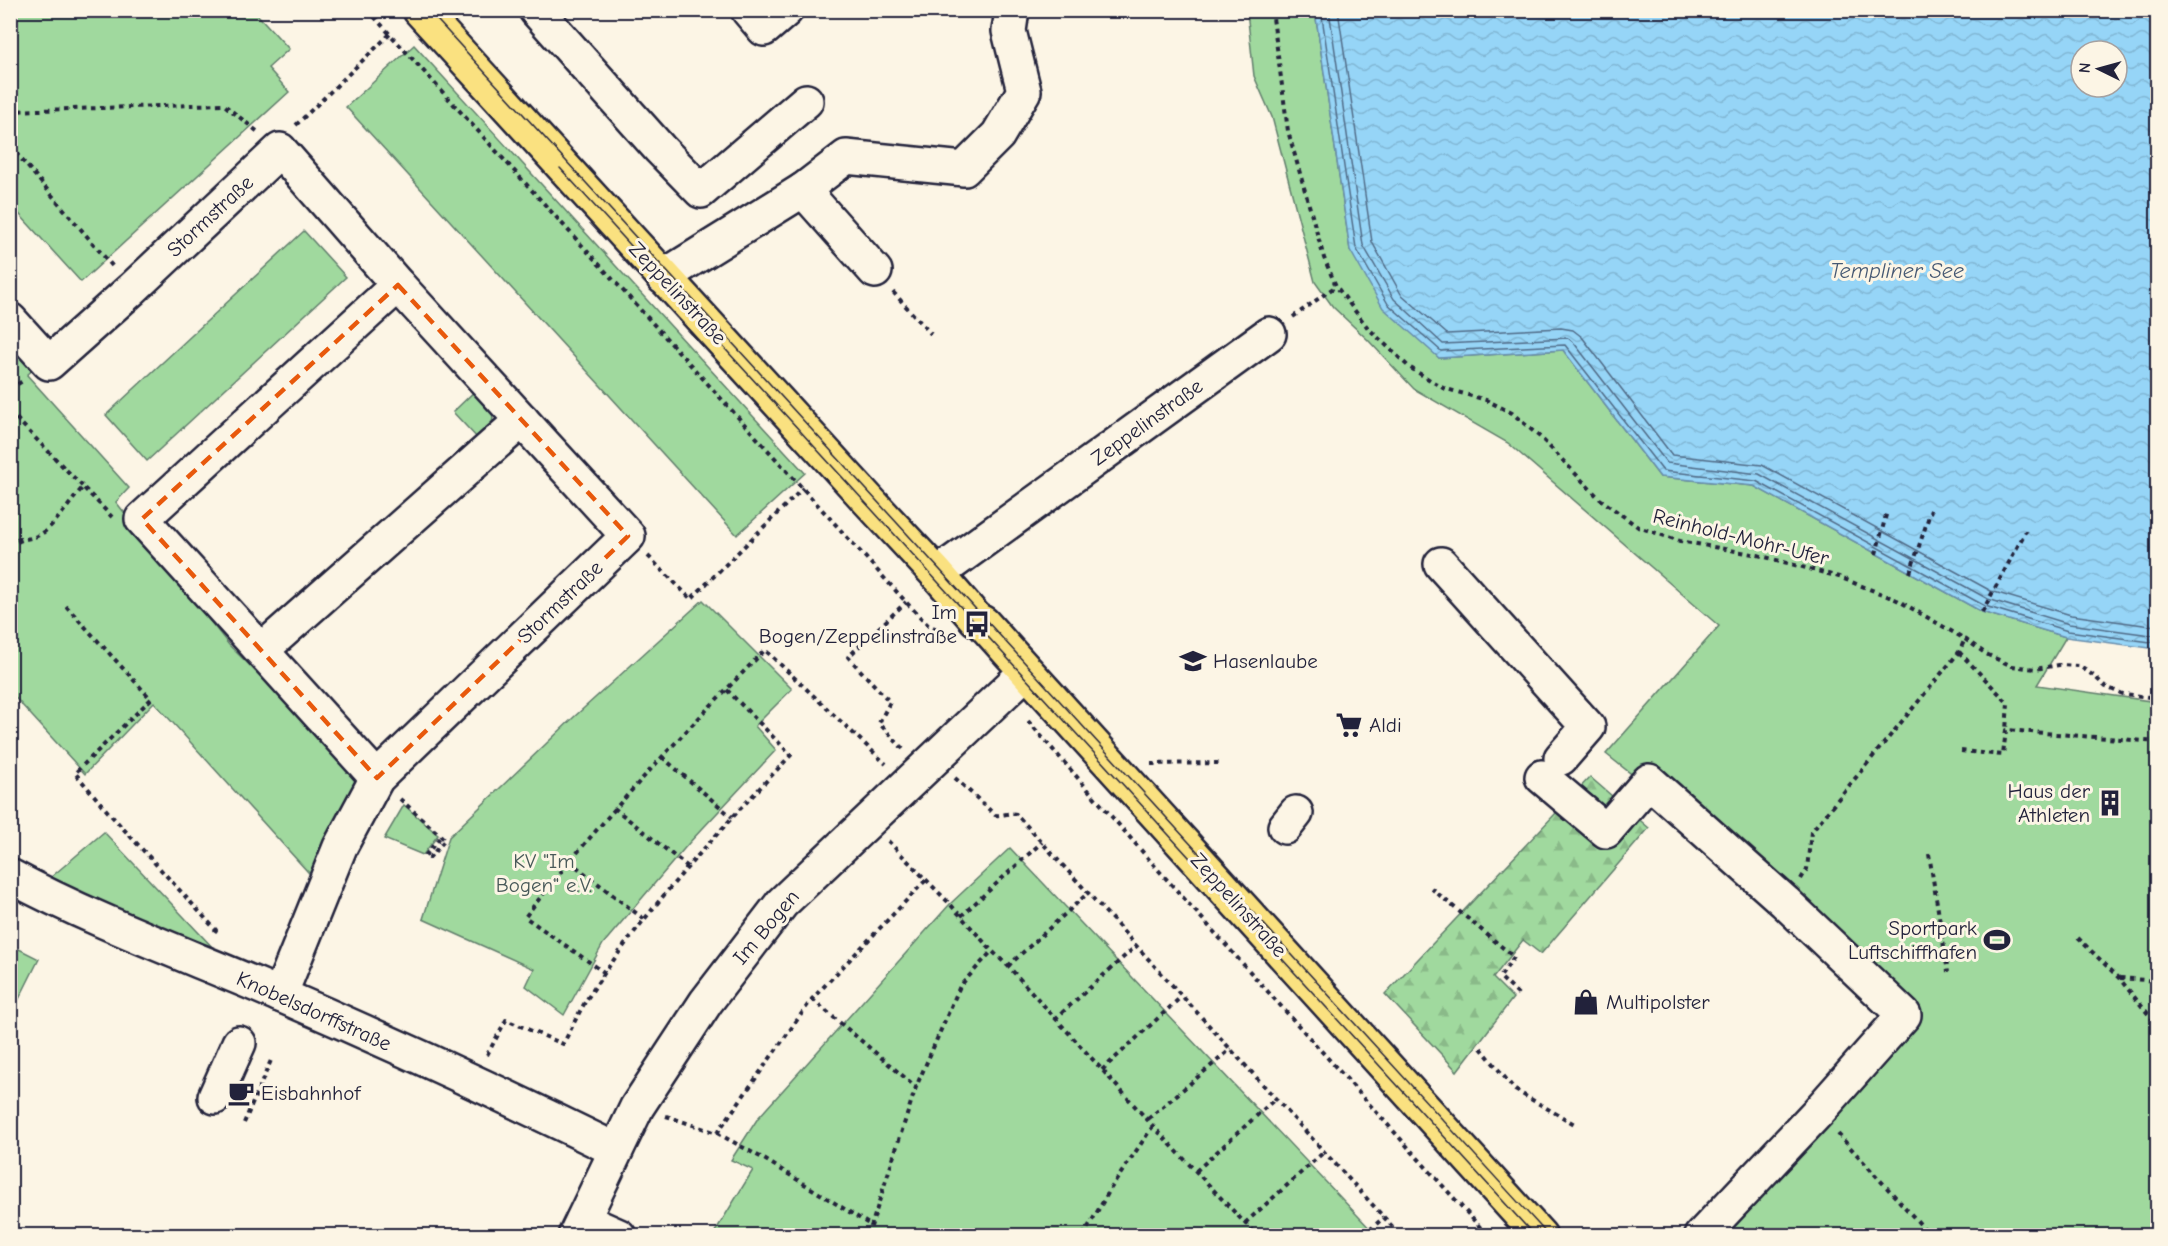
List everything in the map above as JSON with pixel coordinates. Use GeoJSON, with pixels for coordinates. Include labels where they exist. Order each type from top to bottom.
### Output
{"type":"FeatureCollection","features":[{"type":"Feature","properties":{"kind":"main road","name":"Zeppelinstraße"},"geometry":{"type":"LineString","coordinates":[[420,10],[938,574],[1015,683],[1111,764],[1540,1236]]}},
{"type":"Feature","properties":{"kind":"street"},"geometry":{"type":"LineString","coordinates":[[536,10],[660,149],[701,191],[806,101]]}},
{"type":"Feature","properties":{"kind":"street"},"geometry":{"type":"LineString","coordinates":[[748,10],[764,29],[786,10]]}},
{"type":"Feature","properties":{"kind":"street"},"geometry":{"type":"LineString","coordinates":[[663,277],[804,190],[846,157],[964,169],[999,135],[1024,91],[1009,31],[1012,10]]}},
{"type":"Feature","properties":{"kind":"street"},"geometry":{"type":"LineString","coordinates":[[280,150],[398,285],[628,536]]}},
{"type":"Feature","properties":{"kind":"street","name":"Stormstraße"},"geometry":{"type":"LineString","coordinates":[[10,320],[49,363],[132,289],[280,150]]}},
{"type":"Feature","properties":{"kind":"street"},"geometry":{"type":"LineString","coordinates":[[804,190],[874,271]]}},
{"type":"Feature","properties":{"kind":"street"},"geometry":{"type":"LineString","coordinates":[[377,778],[142,519],[398,285]]}},
{"type":"Feature","properties":{"kind":"street","name":"Zeppelinstraße"},"geometry":{"type":"LineString","coordinates":[[938,574],[1269,334]]}},
{"type":"Feature","properties":{"kind":"street"},"geometry":{"type":"LineString","coordinates":[[262,650],[522,420]]}},
{"type":"Feature","properties":{"kind":"street","name":"Stormstraße"},"geometry":{"type":"LineString","coordinates":[[280,995],[340,847],[377,778],[628,536]]}},
{"type":"Feature","properties":{"kind":"street"},"geometry":{"type":"LineString","coordinates":[[1441,564],[1588,727],[1552,767],[1606,831],[1649,781],[1785,903],[1904,1015],[1818,1112],[1701,1236]]}},
{"type":"Feature","properties":{"kind":"street","name":"Im Bogen"},"geometry":{"type":"LineString","coordinates":[[579,1228],[637,1107],[706,1002],[782,903],[1015,683]]}},
{"type":"Feature","properties":{"kind":"street","name":"Knobelsdorffstraße"},"geometry":{"type":"LineString","coordinates":[[10,876],[119,929],[280,995],[474,1081],[615,1150]]}},
{"type":"Feature","properties":{"kind":"street"},"geometry":{"type":"LineString","coordinates":[[215,1097],[239,1043]]}},
{"type":"Feature","properties":{"kind":"street"},"geometry":{"type":"LineString","coordinates":[[579,1228],[619,1236]]}},
{"type":"Feature","properties":{"kind":"path"},"geometry":{"type":"LineString","coordinates":[[368,10],[560,224],[928,626],[950,635]]}},
{"type":"Feature","properties":{"kind":"path","name":"Reinhold-Mohr-Ufer"},"geometry":{"type":"LineString","coordinates":[[1272,10],[1288,131],[1324,258],[1336,286],[1368,328],[1409,367],[1443,388],[1486,400],[1512,413],[1541,438],[1600,499],[1638,527],[1680,541],[1758,555],[1839,577],[1897,600],[1965,639],[1986,654],[2012,666],[2035,669],[2059,665],[2079,666],[2106,687],[2123,694],[2157,698]]}},
{"type":"Feature","properties":{"kind":"path"},"geometry":{"type":"LineString","coordinates":[[10,111],[223,104],[280,150],[288,133],[390,34]]}},
{"type":"Feature","properties":{"kind":"path"},"geometry":{"type":"LineString","coordinates":[[10,146],[132,289]]}},
{"type":"Feature","properties":{"kind":"path"},"geometry":{"type":"LineString","coordinates":[[874,271],[931,334]]}},
{"type":"Feature","properties":{"kind":"path"},"geometry":{"type":"LineString","coordinates":[[1269,334],[1336,286]]}},
{"type":"Feature","properties":{"kind":"path"},"geometry":{"type":"LineString","coordinates":[[10,412],[127,533],[142,519]]}},
{"type":"Feature","properties":{"kind":"path"},"geometry":{"type":"LineString","coordinates":[[10,547],[20,539],[42,534],[83,487]]}},
{"type":"Feature","properties":{"kind":"path"},"geometry":{"type":"LineString","coordinates":[[628,536],[691,599],[803,488]]}},
{"type":"Feature","properties":{"kind":"path"},"geometry":{"type":"LineString","coordinates":[[1910,573],[1931,510]]}},
{"type":"Feature","properties":{"kind":"path"},"geometry":{"type":"LineString","coordinates":[[1876,554],[1887,511]]}},
{"type":"Feature","properties":{"kind":"path"},"geometry":{"type":"LineString","coordinates":[[1982,612],[2026,531]]}},
{"type":"Feature","properties":{"kind":"path"},"geometry":{"type":"LineString","coordinates":[[10,532],[20,539]]}},
{"type":"Feature","properties":{"kind":"path"},"geometry":{"type":"LineString","coordinates":[[904,749],[879,723],[890,702],[848,657],[906,602]]}},
{"type":"Feature","properties":{"kind":"path"},"geometry":{"type":"LineString","coordinates":[[66,606],[151,699],[75,773],[216,930],[213,934],[242,979]]}},
{"type":"Feature","properties":{"kind":"path"},"geometry":{"type":"LineString","coordinates":[[1785,903],[1807,869],[1811,832],[1959,652],[1965,639]]}},
{"type":"Feature","properties":{"kind":"path"},"geometry":{"type":"LineString","coordinates":[[605,973],[525,917],[614,808],[765,650],[907,785]]}},
{"type":"Feature","properties":{"kind":"path"},"geometry":{"type":"LineString","coordinates":[[1959,652],[2008,703],[2003,755],[1961,752]]}},
{"type":"Feature","properties":{"kind":"path"},"geometry":{"type":"LineString","coordinates":[[1015,683],[1161,873],[1488,1236]]}},
{"type":"Feature","properties":{"kind":"path"},"geometry":{"type":"LineString","coordinates":[[474,1081],[506,1020],[563,1044],[588,997],[645,920],[688,867],[790,755],[726,689]]}},
{"type":"Feature","properties":{"kind":"path"},"geometry":{"type":"LineString","coordinates":[[2006,730],[2157,742]]}},
{"type":"Feature","properties":{"kind":"path"},"geometry":{"type":"LineString","coordinates":[[662,757],[732,818]]}},
{"type":"Feature","properties":{"kind":"path"},"geometry":{"type":"LineString","coordinates":[[935,759],[995,815],[1016,814],[1401,1236]]}},
{"type":"Feature","properties":{"kind":"path"},"geometry":{"type":"LineString","coordinates":[[1111,764],[1222,763]]}},
{"type":"Feature","properties":{"kind":"path"},"geometry":{"type":"LineString","coordinates":[[377,778],[441,836],[445,840],[429,858],[425,856],[441,836]]}},
{"type":"Feature","properties":{"kind":"path"},"geometry":{"type":"LineString","coordinates":[[614,808],[688,867]]}},
{"type":"Feature","properties":{"kind":"path"},"geometry":{"type":"LineString","coordinates":[[869,821],[1008,966],[1153,1126],[1257,1236]]}},
{"type":"Feature","properties":{"kind":"path"},"geometry":{"type":"LineString","coordinates":[[961,916],[1042,842]]}},
{"type":"Feature","properties":{"kind":"path"},"geometry":{"type":"LineString","coordinates":[[1929,854],[1948,972]]}},
{"type":"Feature","properties":{"kind":"path"},"geometry":{"type":"LineString","coordinates":[[569,861],[645,920]]}},
{"type":"Feature","properties":{"kind":"path"},"geometry":{"type":"LineString","coordinates":[[717,1133],[812,999],[926,880]]}},
{"type":"Feature","properties":{"kind":"path"},"geometry":{"type":"LineString","coordinates":[[1431,888],[1514,957],[1500,976],[1521,997]]}},
{"type":"Feature","properties":{"kind":"path"},"geometry":{"type":"LineString","coordinates":[[1008,966],[1088,893]]}},
{"type":"Feature","properties":{"kind":"path"},"geometry":{"type":"LineString","coordinates":[[2078,938],[2119,978],[2157,1026]]}},
{"type":"Feature","properties":{"kind":"path"},"geometry":{"type":"LineString","coordinates":[[1055,1019],[1136,946]]}},
{"type":"Feature","properties":{"kind":"path"},"geometry":{"type":"LineString","coordinates":[[868,1236],[916,1087],[960,986],[992,951]]}},
{"type":"Feature","properties":{"kind":"path"},"geometry":{"type":"LineString","coordinates":[[2119,978],[2157,981]]}},
{"type":"Feature","properties":{"kind":"path"},"geometry":{"type":"LineString","coordinates":[[1102,1070],[1181,996]]}},
{"type":"Feature","properties":{"kind":"path"},"geometry":{"type":"LineString","coordinates":[[812,999],[916,1087]]}},
{"type":"Feature","properties":{"kind":"path"},"geometry":{"type":"LineString","coordinates":[[1481,1048],[1515,1090],[1576,1125]]}},
{"type":"Feature","properties":{"kind":"path"},"geometry":{"type":"LineString","coordinates":[[1148,1119],[1231,1049]]}},
{"type":"Feature","properties":{"kind":"path"},"geometry":{"type":"LineString","coordinates":[[244,1123],[272,1058]]}},
{"type":"Feature","properties":{"kind":"path"},"geometry":{"type":"LineString","coordinates":[[1196,1171],[1275,1098]]}},
{"type":"Feature","properties":{"kind":"path"},"geometry":{"type":"LineString","coordinates":[[637,1107],[717,1133],[764,1159],[872,1226]]}},
{"type":"Feature","properties":{"kind":"path"},"geometry":{"type":"LineString","coordinates":[[1818,1112],[1931,1236]]}},
{"type":"Feature","properties":{"kind":"path"},"geometry":{"type":"LineString","coordinates":[[1083,1236],[1111,1188],[1153,1126]]}},
{"type":"Feature","properties":{"kind":"path"},"geometry":{"type":"LineString","coordinates":[[1245,1223],[1324,1152]]}},
{"type":"Feature","properties":{"kind":"path"},"geometry":{"type":"LineString","coordinates":[[1362,1236],[1384,1217]]}},
{"type":"Feature","properties":{"kind":"highlighted area"},"geometry":{"type":"Polygon","coordinates":[[[398,285],[628,536],[377,778],[142,519],[398,285]]]}},
{"type":"Feature","properties":{"kind":"green space"},"geometry":{"type":"Polygon","coordinates":[[[11,10],[254,11],[289,49],[268,68],[289,92],[81,282],[11,205],[11,10]]]}},
{"type":"Feature","properties":{"kind":"green space","name":"Sportpark Luftschiffhafen"},"geometry":{"type":"Polygon","coordinates":[[[1247,11],[1315,11],[1350,250],[1439,358],[1563,350],[1660,477],[1754,486],[1982,612],[2066,637],[2037,685],[2157,702],[2157,1235],[1685,1235],[1899,995],[1772,885],[1606,754],[1719,626],[1508,443],[1414,389],[1333,307],[1315,282],[1272,117],[1254,76],[1247,11]]]}},
{"type":"Feature","properties":{"kind":"green space"},"geometry":{"type":"Polygon","coordinates":[[[414,45],[805,473],[737,535],[346,107],[414,45]]]}},
{"type":"Feature","properties":{"kind":"green space"},"geometry":{"type":"Polygon","coordinates":[[[304,231],[346,277],[147,461],[106,415],[304,231]]]}},
{"type":"Feature","properties":{"kind":"green space"},"geometry":{"type":"Polygon","coordinates":[[[11,338],[36,367],[27,375],[129,488],[116,502],[229,645],[360,774],[318,883],[154,702],[85,774],[11,693],[11,338]]]}},
{"type":"Feature","properties":{"kind":"green space"},"geometry":{"type":"Polygon","coordinates":[[[477,389],[493,414],[491,426],[479,440],[453,412],[477,389]]]}},
{"type":"Feature","properties":{"kind":"green space","name":"KV \"Im Bogen\" e.V."},"geometry":{"type":"Polygon","coordinates":[[[703,600],[792,689],[755,726],[776,750],[689,843],[603,944],[564,1015],[526,986],[534,969],[423,919],[449,837],[574,717],[703,600]]]}},
{"type":"Feature","properties":{"kind":"green space"},"geometry":{"type":"Polygon","coordinates":[[[1590,777],[1649,828],[1541,954],[1523,940],[1493,978],[1513,998],[1457,1071],[1385,994],[1590,777]]]}},
{"type":"Feature","properties":{"kind":"green space"},"geometry":{"type":"Polygon","coordinates":[[[404,805],[438,835],[423,855],[384,839],[404,805]]]}},
{"type":"Feature","properties":{"kind":"green space"},"geometry":{"type":"Polygon","coordinates":[[[104,832],[215,950],[194,949],[50,878],[104,832]]]}},
{"type":"Feature","properties":{"kind":"green space"},"geometry":{"type":"Polygon","coordinates":[[[1010,848],[1376,1235],[985,1236],[963,1227],[958,1236],[713,1235],[753,1170],[731,1160],[758,1118],[950,904],[1010,848]]]}},
{"type":"Feature","properties":{"kind":"green space"},"geometry":{"type":"Polygon","coordinates":[[[11,945],[39,959],[11,1015],[11,945]]]}},
{"type":"Feature","properties":{"kind":"water","name":"Templiner See"},"geometry":{"type":"Polygon","coordinates":[[[1315,11],[2157,11],[2157,649],[2066,637],[1982,612],[1754,486],[1660,477],[1563,350],[1439,358],[1383,308],[1350,250],[1315,11]]]}},
{"type":"Feature","properties":{"kind":"tram line"},"geometry":{"type":"LineString","coordinates":[[428,10],[1549,1236]]}},
{"type":"Feature","properties":{"kind":"tram line"},"geometry":{"type":"LineString","coordinates":[[560,168],[1535,1236]]}},
{"type":"Feature","properties":{"kind":"place","name":"Im Bogen/Zeppelinstraße"},"geometry":{"type":"Point","coordinates":[977,624]}},
{"type":"Feature","properties":{"kind":"place","name":"Hasenlaube"},"geometry":{"type":"Point","coordinates":[1193,661]}},
{"type":"Feature","properties":{"kind":"place","name":"Aldi"},"geometry":{"type":"Point","coordinates":[1349,725]}},
{"type":"Feature","properties":{"kind":"place","name":"Haus der Athleten"},"geometry":{"type":"Point","coordinates":[2110,803]}},
{"type":"Feature","properties":{"kind":"place","name":"Sportpark Luftschiffhafen"},"geometry":{"type":"Point","coordinates":[1997,940]}},
{"type":"Feature","properties":{"kind":"place","name":"Multipolster"},"geometry":{"type":"Point","coordinates":[1586,1002]}},
{"type":"Feature","properties":{"kind":"place","name":"Eisbahnhof"},"geometry":{"type":"Point","coordinates":[241,1093]}}]}
